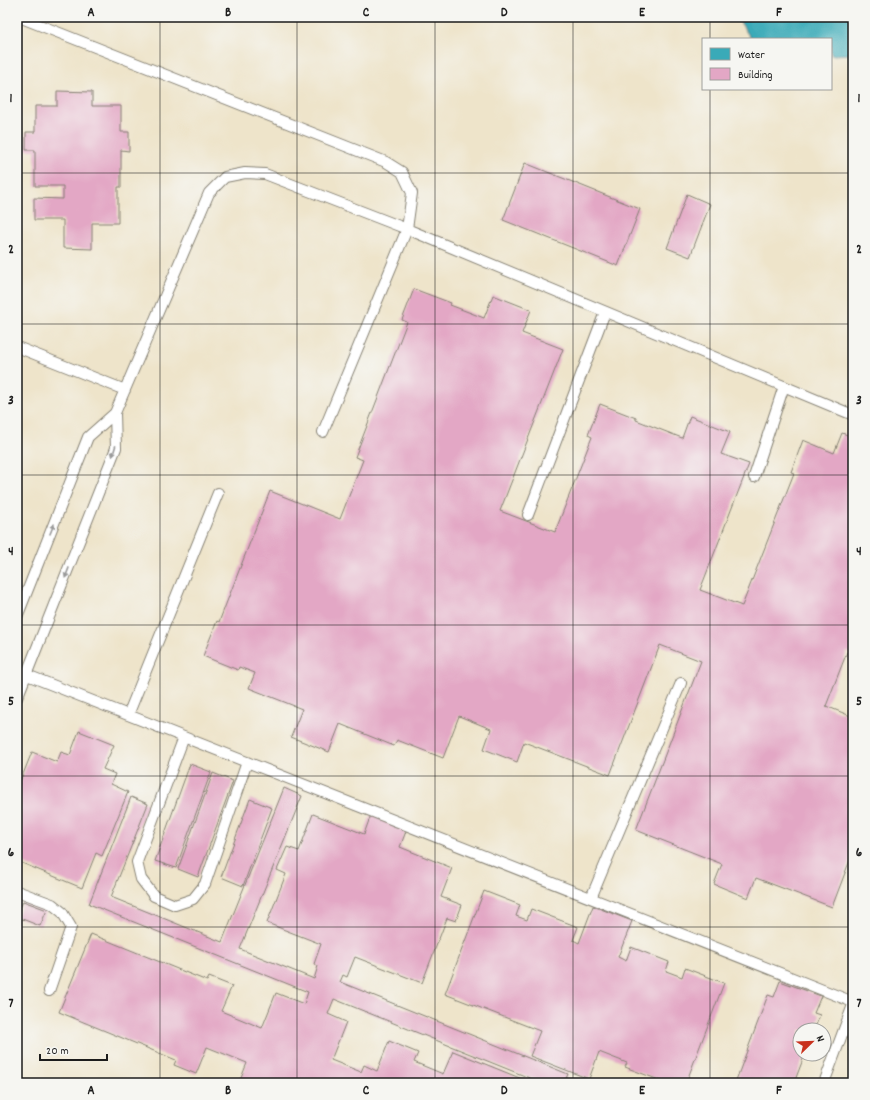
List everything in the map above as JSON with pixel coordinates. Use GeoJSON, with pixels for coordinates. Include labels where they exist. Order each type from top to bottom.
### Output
{"type":"FeatureCollection","features":[{"type":"Feature","properties":{"kind":"lane"},"geometry":{"type":"LineString","coordinates":[[19,17],[386,162],[402,172],[412,193],[407,229],[323,432]]}},
{"type":"Feature","properties":{"kind":"lane"},"geometry":{"type":"LineString","coordinates":[[17,617],[88,437],[115,413],[209,193],[225,177],[245,173],[265,174],[407,229],[853,415]]}},
{"type":"Feature","properties":{"kind":"lane"},"geometry":{"type":"LineString","coordinates":[[528,515],[605,312]]}},
{"type":"Feature","properties":{"kind":"lane"},"geometry":{"type":"LineString","coordinates":[[17,347],[125,390]]}},
{"type":"Feature","properties":{"kind":"lane"},"geometry":{"type":"LineString","coordinates":[[754,478],[784,386]]}},
{"type":"Feature","properties":{"kind":"lane"},"geometry":{"type":"LineString","coordinates":[[17,698],[22,673],[116,448],[115,413]]}},
{"type":"Feature","properties":{"kind":"lane"},"geometry":{"type":"LineString","coordinates":[[128,715],[218,493]]}},
{"type":"Feature","properties":{"kind":"lane"},"geometry":{"type":"LineString","coordinates":[[22,673],[853,1002]]}},
{"type":"Feature","properties":{"kind":"lane"},"geometry":{"type":"LineString","coordinates":[[591,898],[681,683]]}},
{"type":"Feature","properties":{"kind":"lane"},"geometry":{"type":"LineString","coordinates":[[184,737],[137,862],[141,879],[154,896],[174,905],[193,899],[205,884],[247,762]]}},
{"type":"Feature","properties":{"kind":"lane"},"geometry":{"type":"LineString","coordinates":[[17,892],[52,904],[62,912],[71,927],[49,991]]}},
{"type":"Feature","properties":{"kind":"lane"},"geometry":{"type":"LineString","coordinates":[[824,1083],[853,1005]]}},
{"type":"Feature","properties":{"kind":"water"},"geometry":{"type":"Polygon","coordinates":[[[737,17],[853,17],[853,54],[832,55],[832,38],[750,38],[737,17]]]}},
{"type":"Feature","properties":{"kind":"building"},"geometry":{"type":"Polygon","coordinates":[[[57,91],[92,92],[92,106],[121,106],[121,132],[129,132],[129,151],[121,150],[121,187],[118,187],[118,223],[92,223],[92,249],[63,248],[63,220],[34,220],[34,198],[63,199],[63,186],[35,186],[35,150],[26,150],[26,132],[35,132],[35,106],[57,106],[57,91]]]}},
{"type":"Feature","properties":{"kind":"building"},"geometry":{"type":"Polygon","coordinates":[[[525,163],[640,209],[618,266],[503,220],[525,163]]]}},
{"type":"Feature","properties":{"kind":"building"},"geometry":{"type":"Polygon","coordinates":[[[687,194],[710,204],[690,257],[667,248],[687,194]]]}},
{"type":"Feature","properties":{"kind":"building"},"geometry":{"type":"Polygon","coordinates":[[[414,289],[451,303],[450,305],[484,318],[493,295],[531,310],[522,333],[563,349],[500,511],[555,532],[592,437],[588,435],[600,404],[682,438],[690,416],[730,432],[721,454],[749,464],[700,590],[742,606],[794,473],[791,472],[803,440],[834,453],[842,433],[853,437],[853,654],[847,652],[826,706],[853,717],[853,852],[832,907],[756,878],[748,898],[714,884],[722,864],[636,830],[701,661],[660,645],[610,775],[524,742],[517,762],[484,749],[491,729],[459,716],[443,758],[397,740],[394,746],[340,724],[329,752],[291,737],[302,709],[249,688],[255,673],[239,667],[238,670],[203,656],[217,621],[219,622],[270,491],[340,519],[363,460],[355,457],[407,322],[402,320],[414,289]]]}},
{"type":"Feature","properties":{"kind":"building"},"geometry":{"type":"Polygon","coordinates":[[[79,731],[114,745],[103,769],[115,774],[111,784],[128,792],[102,856],[96,853],[82,888],[17,861],[17,789],[32,752],[57,762],[61,752],[70,755],[79,731]]]}},
{"type":"Feature","properties":{"kind":"building"},"geometry":{"type":"Polygon","coordinates":[[[190,764],[211,772],[176,868],[155,861],[190,764]]]}},
{"type":"Feature","properties":{"kind":"building"},"geometry":{"type":"Polygon","coordinates":[[[213,773],[233,781],[198,877],[178,869],[213,773]]]}},
{"type":"Feature","properties":{"kind":"building"},"geometry":{"type":"Polygon","coordinates":[[[284,788],[302,796],[240,949],[314,979],[318,966],[314,964],[321,944],[267,923],[286,874],[277,870],[287,847],[299,851],[313,814],[364,834],[372,812],[408,826],[400,847],[452,868],[441,897],[462,905],[456,921],[447,918],[422,983],[355,957],[347,977],[343,975],[340,982],[568,1074],[564,1083],[542,1083],[334,999],[328,1014],[346,1022],[331,1060],[361,1072],[364,1065],[377,1071],[389,1041],[418,1053],[414,1062],[443,1074],[453,1051],[532,1083],[239,1083],[247,1063],[207,1047],[196,1074],[174,1065],[176,1060],[59,1012],[91,934],[207,981],[209,977],[232,986],[221,1011],[262,1028],[276,993],[304,1004],[308,992],[89,904],[131,797],[148,804],[111,897],[222,942],[284,788]]]}},
{"type":"Feature","properties":{"kind":"building"},"geometry":{"type":"Polygon","coordinates":[[[250,799],[272,808],[243,886],[221,877],[250,799]]]}},
{"type":"Feature","properties":{"kind":"building"},"geometry":{"type":"Polygon","coordinates":[[[484,891],[520,905],[516,916],[527,920],[531,909],[578,927],[573,940],[579,943],[593,906],[632,921],[618,957],[626,961],[631,947],[669,962],[666,971],[682,977],[685,968],[724,983],[686,1083],[667,1083],[625,1067],[627,1063],[599,1052],[589,1079],[530,1056],[540,1031],[445,994],[484,891]]]}},
{"type":"Feature","properties":{"kind":"building"},"geometry":{"type":"Polygon","coordinates":[[[23,901],[47,910],[40,926],[17,917],[23,901]]]}},
{"type":"Feature","properties":{"kind":"building"},"geometry":{"type":"Polygon","coordinates":[[[780,981],[821,996],[814,1013],[820,1015],[817,1022],[792,1022],[792,1062],[802,1062],[794,1083],[735,1083],[768,995],[774,997],[780,981]]]}}]}
